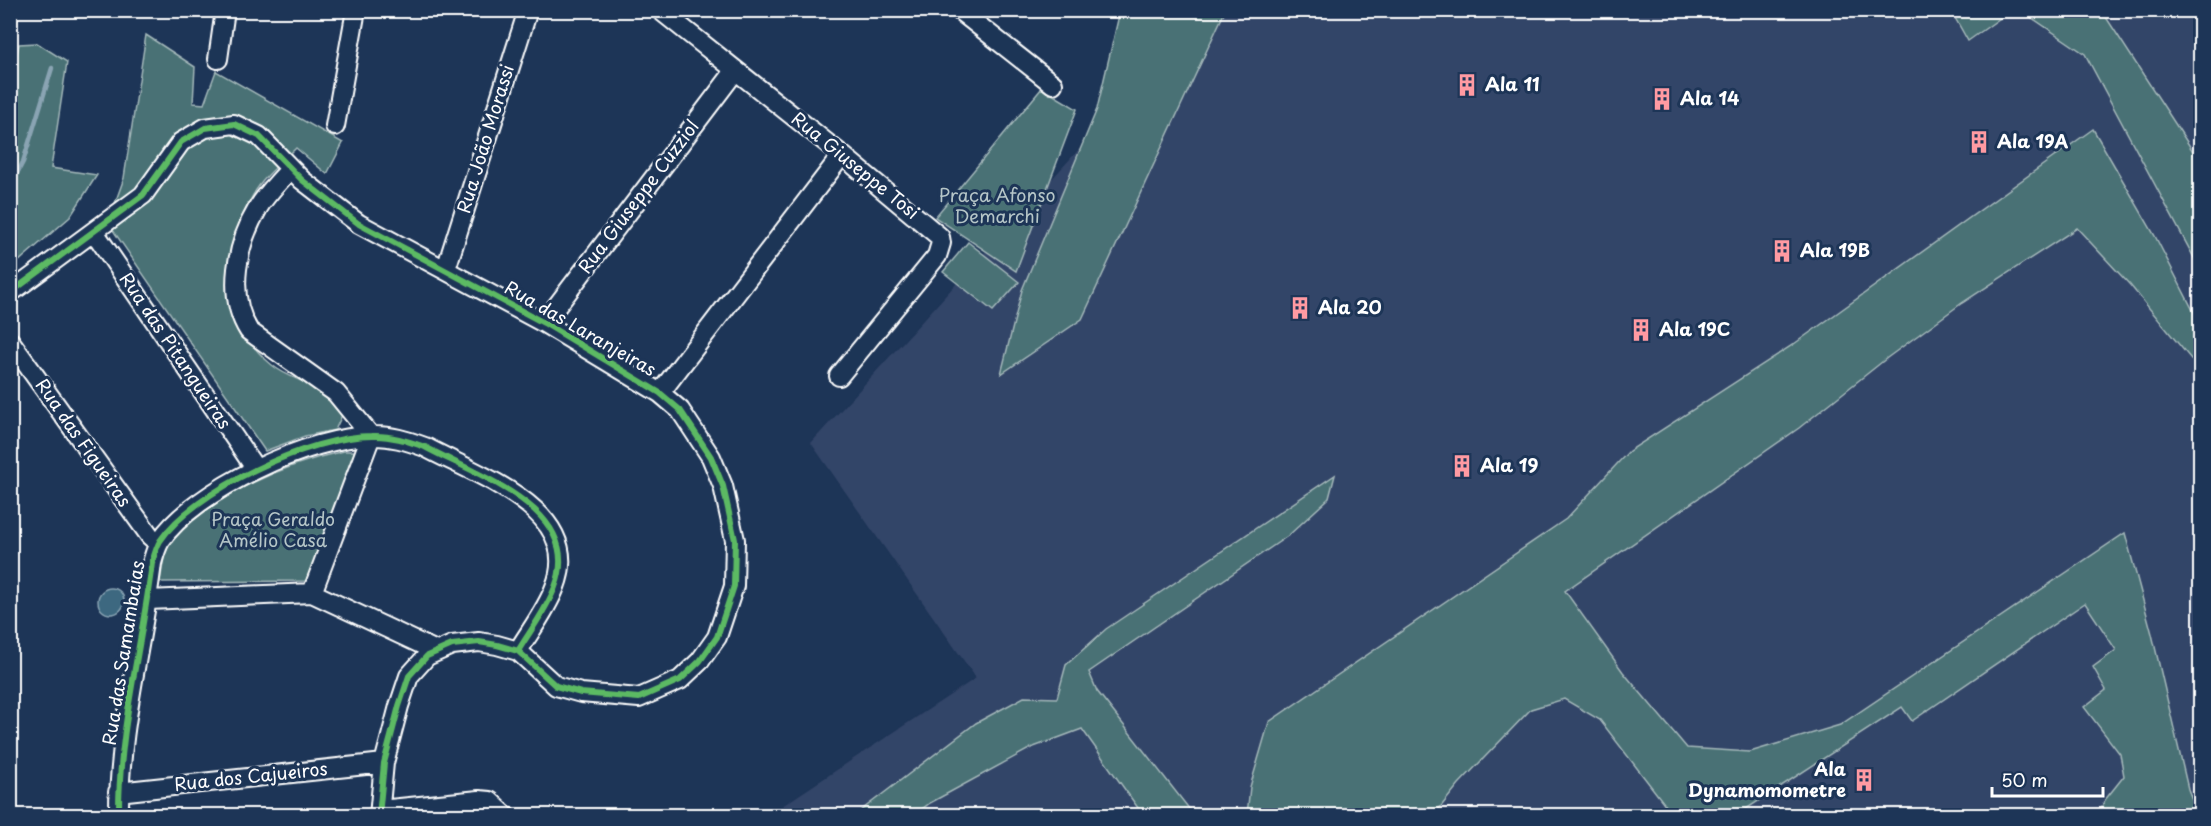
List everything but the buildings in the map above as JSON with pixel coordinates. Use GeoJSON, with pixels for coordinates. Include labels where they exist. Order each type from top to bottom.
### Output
{"type":"FeatureCollection","features":[{"type":"Feature","properties":{"kind":"street"},"geometry":{"type":"LineString","coordinates":[[218,59],[225,10]]}},
{"type":"Feature","properties":{"kind":"street"},"geometry":{"type":"LineString","coordinates":[[335,126],[356,10]]}},
{"type":"Feature","properties":{"kind":"street","name":"Rua João Morassi"},"geometry":{"type":"LineString","coordinates":[[446,269],[528,10]]}},
{"type":"Feature","properties":{"kind":"street","name":"Rua Giuseppe Tosi"},"geometry":{"type":"LineString","coordinates":[[660,10],[842,154],[936,232],[941,243],[937,256],[839,376]]}},
{"type":"Feature","properties":{"kind":"street"},"geometry":{"type":"LineString","coordinates":[[959,10],[1053,84]]}},
{"type":"Feature","properties":{"kind":"street","name":"Rua Giuseppe Cuzziol"},"geometry":{"type":"LineString","coordinates":[[544,323],[735,71]]}},
{"type":"Feature","properties":{"kind":"street","name":"Rua das Laranjeiras"},"geometry":{"type":"LineString","coordinates":[[10,293],[95,233],[143,195],[181,142],[205,128],[234,124],[259,136],[290,169],[359,224],[544,323],[660,393],[680,410],[711,457],[727,497],[735,540],[734,586],[717,637],[700,661],[680,680],[639,698],[581,693],[556,686],[518,651],[479,642],[452,645],[436,651],[427,656],[409,676],[384,763],[379,813]]}},
{"type":"Feature","properties":{"kind":"street"},"geometry":{"type":"LineString","coordinates":[[660,393],[842,154]]}},
{"type":"Feature","properties":{"kind":"street"},"geometry":{"type":"LineString","coordinates":[[290,169],[258,207],[244,236],[237,271],[238,304],[241,318],[249,331],[336,393],[371,435],[312,593]]}},
{"type":"Feature","properties":{"kind":"street","name":"Rua das Pitangueiras"},"geometry":{"type":"LineString","coordinates":[[95,233],[255,468]]}},
{"type":"Feature","properties":{"kind":"street","name":"Rua das Figueiras"},"geometry":{"type":"LineString","coordinates":[[10,341],[150,536],[158,543]]}},
{"type":"Feature","properties":{"kind":"street","name":"Rua das Samambaias"},"geometry":{"type":"LineString","coordinates":[[118,816],[118,792],[132,690],[148,600],[152,563],[158,543],[182,518],[255,468],[329,444],[371,435],[407,440],[425,447],[535,508],[557,536],[561,550],[560,569],[555,588],[518,651]]}},
{"type":"Feature","properties":{"kind":"street"},"geometry":{"type":"LineString","coordinates":[[148,600],[312,593],[436,651]]}},
{"type":"Feature","properties":{"kind":"street","name":"Rua dos Cajueiros"},"geometry":{"type":"LineString","coordinates":[[118,792],[384,763]]}},
{"type":"Feature","properties":{"kind":"street"},"geometry":{"type":"LineString","coordinates":[[379,813],[478,800],[490,801],[506,816]]}},
{"type":"Feature","properties":{"kind":"shaded area"},"geometry":{"type":"Polygon","coordinates":[[[1205,11],[2200,11],[2200,815],[767,816],[976,678],[811,443],[1205,11]]]}},
{"type":"Feature","properties":{"kind":"shaded area"},"geometry":{"type":"Polygon","coordinates":[[[111,588],[120,592],[124,601],[120,610],[111,614],[102,610],[98,601],[102,592],[111,588]]]}},
{"type":"Feature","properties":{"kind":"green space"},"geometry":{"type":"Polygon","coordinates":[[[1120,11],[1225,11],[1082,319],[1001,374],[1022,290],[1097,109],[1120,11]]]}},
{"type":"Feature","properties":{"kind":"green space"},"geometry":{"type":"Polygon","coordinates":[[[1962,11],[2010,11],[1968,41],[1954,16],[1962,11]]]}},
{"type":"Feature","properties":{"kind":"green space"},"geometry":{"type":"Polygon","coordinates":[[[2022,11],[2102,11],[2200,162],[2200,269],[2085,54],[2022,11]]]}},
{"type":"Feature","properties":{"kind":"green space"},"geometry":{"type":"Polygon","coordinates":[[[146,35],[195,67],[193,103],[204,104],[216,71],[343,143],[327,174],[296,148],[267,176],[257,188],[242,217],[231,262],[234,307],[242,328],[255,348],[272,365],[316,388],[337,406],[343,413],[335,430],[305,436],[265,451],[108,223],[124,178],[146,35]]]}},
{"type":"Feature","properties":{"kind":"green space"},"geometry":{"type":"Polygon","coordinates":[[[37,43],[67,62],[51,168],[97,175],[70,217],[11,268],[10,86],[19,44],[37,43]]]}},
{"type":"Feature","properties":{"kind":"green space","name":"Praça Afonso Demarchi"},"geometry":{"type":"Polygon","coordinates":[[[1042,88],[1077,109],[1016,271],[935,217],[1042,88]]]}},
{"type":"Feature","properties":{"kind":"green space"},"geometry":{"type":"Polygon","coordinates":[[[2093,129],[2155,236],[2200,324],[2200,370],[2130,285],[2077,228],[1962,303],[1887,358],[1799,428],[1565,591],[1623,672],[1687,748],[1750,752],[1840,725],[2125,533],[2152,634],[2188,789],[2198,815],[2099,815],[2105,800],[2124,776],[2120,754],[2084,707],[2106,690],[2093,667],[2116,650],[2085,603],[1912,721],[1902,707],[1737,815],[1673,815],[1600,720],[1564,699],[1531,709],[1459,784],[1434,815],[1247,815],[1250,787],[1269,722],[1566,519],[1629,451],[1794,344],[2093,129]]]}},
{"type":"Feature","properties":{"kind":"green space"},"geometry":{"type":"Polygon","coordinates":[[[968,242],[1019,282],[993,311],[943,272],[968,242]]]}},
{"type":"Feature","properties":{"kind":"green space","name":"Praça Geraldo Amélio Casa"},"geometry":{"type":"Polygon","coordinates":[[[344,451],[357,451],[308,581],[160,582],[167,539],[186,523],[250,484],[296,465],[344,451]]]}},
{"type":"Feature","properties":{"kind":"green space"},"geometry":{"type":"Polygon","coordinates":[[[1335,475],[1329,498],[1289,535],[1089,672],[1097,691],[1194,815],[1143,815],[1082,729],[1031,748],[930,803],[914,815],[855,815],[976,723],[1024,697],[1057,698],[1066,665],[1106,629],[1335,475]]]}},
{"type":"Feature","properties":{"kind":"waterway"},"geometry":{"type":"LineString","coordinates":[[10,187],[23,162],[52,68]]}},
{"type":"Feature","properties":{"kind":"cycle path"},"geometry":{"type":"LineString","coordinates":[[10,293],[143,195],[181,142],[205,128],[234,124],[259,136],[302,180],[359,224],[544,323],[660,393],[680,410],[711,457],[723,486],[735,540],[734,586],[717,637],[700,661],[680,680],[639,698],[581,693],[556,686],[518,651],[497,645],[479,642],[452,645],[427,656],[409,676],[399,706],[384,763],[379,816]]}},
{"type":"Feature","properties":{"kind":"cycle path"},"geometry":{"type":"LineString","coordinates":[[119,816],[126,721],[152,563],[160,541],[176,522],[199,503],[226,485],[287,456],[347,438],[392,437],[425,447],[472,470],[521,499],[541,517],[555,537],[560,560],[552,595],[518,651]]}},
{"type":"Feature","properties":{"kind":"place","name":"Ala 11"},"geometry":{"type":"Point","coordinates":[1467,85]}},
{"type":"Feature","properties":{"kind":"place","name":"Ala 14"},"geometry":{"type":"Point","coordinates":[1662,99]}},
{"type":"Feature","properties":{"kind":"place","name":"Ala 19A"},"geometry":{"type":"Point","coordinates":[1979,142]}},
{"type":"Feature","properties":{"kind":"place","name":"Ala 19B"},"geometry":{"type":"Point","coordinates":[1782,251]}},
{"type":"Feature","properties":{"kind":"place","name":"Ala 20"},"geometry":{"type":"Point","coordinates":[1300,308]}},
{"type":"Feature","properties":{"kind":"place","name":"Ala 19C"},"geometry":{"type":"Point","coordinates":[1641,330]}},
{"type":"Feature","properties":{"kind":"place","name":"Ala 19"},"geometry":{"type":"Point","coordinates":[1462,466]}},
{"type":"Feature","properties":{"kind":"place","name":"Ala Dynamomometre"},"geometry":{"type":"Point","coordinates":[1864,780]}}]}
